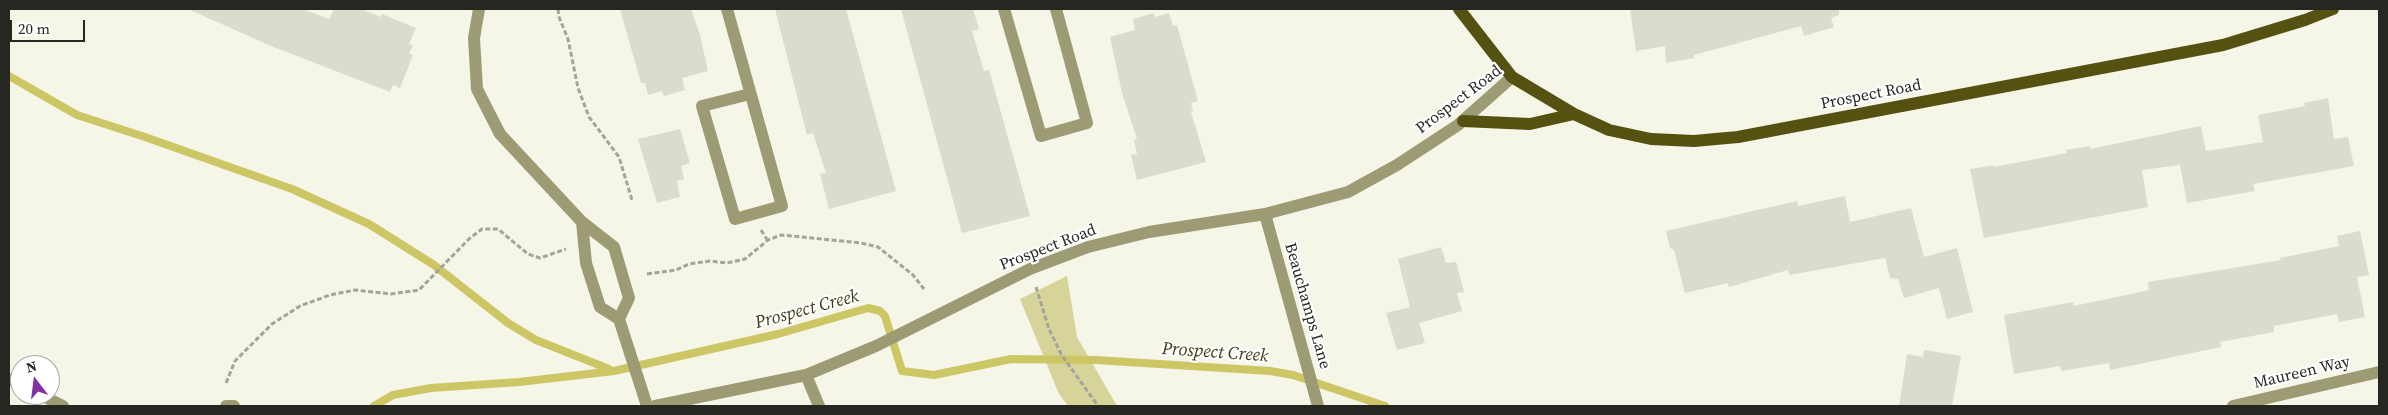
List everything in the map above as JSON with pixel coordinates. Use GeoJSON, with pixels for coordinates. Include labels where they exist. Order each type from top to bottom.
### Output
{"type":"FeatureCollection","features":[{"type":"Feature","properties":{"kind":"main road"},"geometry":{"type":"LineString","coordinates":[[1459,9],[1512,76]]}},
{"type":"Feature","properties":{"kind":"main road","name":"Prospect Road"},"geometry":{"type":"LineString","coordinates":[[1512,76],[1574,114],[1609,130],[1651,139],[1694,141],[1738,137],[2223,45],[2305,20],[2333,9]]}},
{"type":"Feature","properties":{"kind":"main road"},"geometry":{"type":"LineString","coordinates":[[1463,121],[1530,124],[1574,114]]}},
{"type":"Feature","properties":{"kind":"street"},"geometry":{"type":"LineString","coordinates":[[479,9],[474,38],[477,89],[500,134],[582,222],[614,247],[629,298],[619,319]]}},
{"type":"Feature","properties":{"kind":"street"},"geometry":{"type":"LineString","coordinates":[[727,9],[782,206],[736,219],[702,106],[750,94]]}},
{"type":"Feature","properties":{"kind":"street"},"geometry":{"type":"LineString","coordinates":[[1004,9],[1041,136],[1087,123],[1056,9]]}},
{"type":"Feature","properties":{"kind":"street","name":"Prospect Road"},"geometry":{"type":"LineString","coordinates":[[655,406],[806,375],[876,346],[1030,269],[1088,247],[1149,232],[1265,214],[1348,192],[1397,165],[1463,121],[1512,76]]}},
{"type":"Feature","properties":{"kind":"street","name":"Beauchamps Lane"},"geometry":{"type":"LineString","coordinates":[[1265,214],[1317,402]]}},
{"type":"Feature","properties":{"kind":"street"},"geometry":{"type":"LineString","coordinates":[[582,222],[586,262],[600,307],[619,319],[632,354],[647,406]]}},
{"type":"Feature","properties":{"kind":"street","name":"Maureen Way"},"geometry":{"type":"LineString","coordinates":[[2233,406],[2379,372]]}},
{"type":"Feature","properties":{"kind":"street"},"geometry":{"type":"LineString","coordinates":[[806,375],[819,406]]}},
{"type":"Feature","properties":{"kind":"street"},"geometry":{"type":"LineString","coordinates":[[226,406],[234,406]]}},
{"type":"Feature","properties":{"kind":"path"},"geometry":{"type":"LineString","coordinates":[[558,9],[568,39],[578,88],[589,117],[619,157],[632,200]]}},
{"type":"Feature","properties":{"kind":"path"},"geometry":{"type":"LineString","coordinates":[[760,227],[768,241]]}},
{"type":"Feature","properties":{"kind":"path"},"geometry":{"type":"LineString","coordinates":[[226,383],[235,361],[272,324],[300,306],[330,294],[355,290],[391,294],[419,290],[451,256],[482,229],[498,229],[528,254],[540,258],[569,248]]}},
{"type":"Feature","properties":{"kind":"path"},"geometry":{"type":"LineString","coordinates":[[647,274],[676,270],[689,264],[710,261],[727,263],[745,259],[768,241],[781,235],[860,243],[878,247],[913,275],[924,289]]}},
{"type":"Feature","properties":{"kind":"path"},"geometry":{"type":"LineString","coordinates":[[1030,269],[1049,329],[1061,354],[1098,406]]}},
{"type":"Feature","properties":{"kind":"shaded area"},"geometry":{"type":"Polygon","coordinates":[[[1067,276],[1077,337],[1117,406],[1068,406],[1059,394],[1020,299],[1067,276]]]}},
{"type":"Feature","properties":{"kind":"building"},"geometry":{"type":"Polygon","coordinates":[[[188,9],[303,9],[329,19],[334,9],[361,9],[381,17],[382,14],[416,28],[409,44],[413,45],[409,54],[413,55],[400,88],[393,85],[390,92],[271,46],[188,9]]]}},
{"type":"Feature","properties":{"kind":"building"},"geometry":{"type":"Polygon","coordinates":[[[620,9],[691,9],[700,35],[708,71],[682,78],[685,90],[664,96],[662,91],[648,95],[645,83],[641,83],[620,9]]]}},
{"type":"Feature","properties":{"kind":"building"},"geometry":{"type":"Polygon","coordinates":[[[775,9],[846,9],[896,191],[829,209],[820,174],[826,173],[813,133],[807,135],[775,9]]]}},
{"type":"Feature","properties":{"kind":"building"},"geometry":{"type":"Polygon","coordinates":[[[901,9],[973,9],[979,29],[972,31],[984,71],[989,70],[1030,216],[962,233],[901,9]]]}},
{"type":"Feature","properties":{"kind":"building"},"geometry":{"type":"Polygon","coordinates":[[[1630,9],[1839,9],[1839,15],[1831,18],[1834,27],[1804,36],[1801,26],[1694,55],[1694,58],[1666,63],[1665,46],[1636,51],[1630,9]]]}},
{"type":"Feature","properties":{"kind":"building"},"geometry":{"type":"Polygon","coordinates":[[[1154,13],[1155,17],[1169,13],[1173,26],[1177,25],[1198,101],[1191,103],[1193,111],[1191,112],[1206,162],[1137,180],[1131,155],[1137,154],[1134,140],[1137,139],[1122,93],[1110,37],[1135,30],[1133,19],[1154,13]]]}},
{"type":"Feature","properties":{"kind":"building"},"geometry":{"type":"Polygon","coordinates":[[[2328,98],[2334,139],[2348,137],[2354,166],[2253,184],[2255,191],[2187,203],[2180,165],[2142,170],[2148,207],[1984,238],[1970,169],[1994,165],[1994,167],[2067,153],[2066,150],[2090,146],[2090,149],[2201,126],[2206,151],[2263,142],[2258,115],[2305,106],[2304,103],[2328,98]]]}},
{"type":"Feature","properties":{"kind":"building"},"geometry":{"type":"Polygon","coordinates":[[[680,129],[690,163],[681,166],[684,179],[677,181],[680,197],[657,203],[638,139],[680,129]]]}},
{"type":"Feature","properties":{"kind":"building"},"geometry":{"type":"Polygon","coordinates":[[[1845,196],[1850,222],[1911,208],[1924,257],[1957,248],[1973,312],[1947,319],[1939,288],[1904,298],[1898,279],[1890,278],[1885,258],[1789,275],[1788,270],[1729,287],[1728,283],[1685,293],[1674,250],[1670,248],[1666,231],[1797,201],[1798,206],[1845,196]]]}},
{"type":"Feature","properties":{"kind":"building"},"geometry":{"type":"Polygon","coordinates":[[[2360,231],[2369,275],[2357,277],[2365,317],[2339,322],[2337,314],[2274,326],[2274,332],[2220,342],[2221,347],[2110,370],[2109,363],[2061,371],[2060,366],[2014,374],[2004,315],[2073,302],[2074,306],[2149,290],[2148,282],[2281,260],[2280,258],[2339,246],[2337,236],[2360,231]]]}},
{"type":"Feature","properties":{"kind":"building"},"geometry":{"type":"Polygon","coordinates":[[[1441,247],[1446,263],[1456,262],[1464,292],[1457,293],[1462,311],[1419,323],[1425,343],[1397,350],[1386,313],[1410,307],[1398,259],[1441,247]]]}},
{"type":"Feature","properties":{"kind":"building"},"geometry":{"type":"Polygon","coordinates":[[[1924,350],[1961,356],[1952,406],[1899,406],[1907,354],[1923,357],[1924,350]]]}},
{"type":"Feature","properties":{"kind":"waterway"},"geometry":{"type":"LineString","coordinates":[[9,76],[77,115],[292,189],[369,224],[434,265],[508,323],[536,340],[609,369]]}},
{"type":"Feature","properties":{"kind":"waterway","name":"Prospect Creek"},"geometry":{"type":"LineString","coordinates":[[374,406],[393,395],[431,388],[519,382],[614,371],[778,334],[868,308],[880,311],[885,316],[902,371],[934,375],[1011,359],[1096,360],[1270,371],[1293,375],[1385,406]]}}]}
